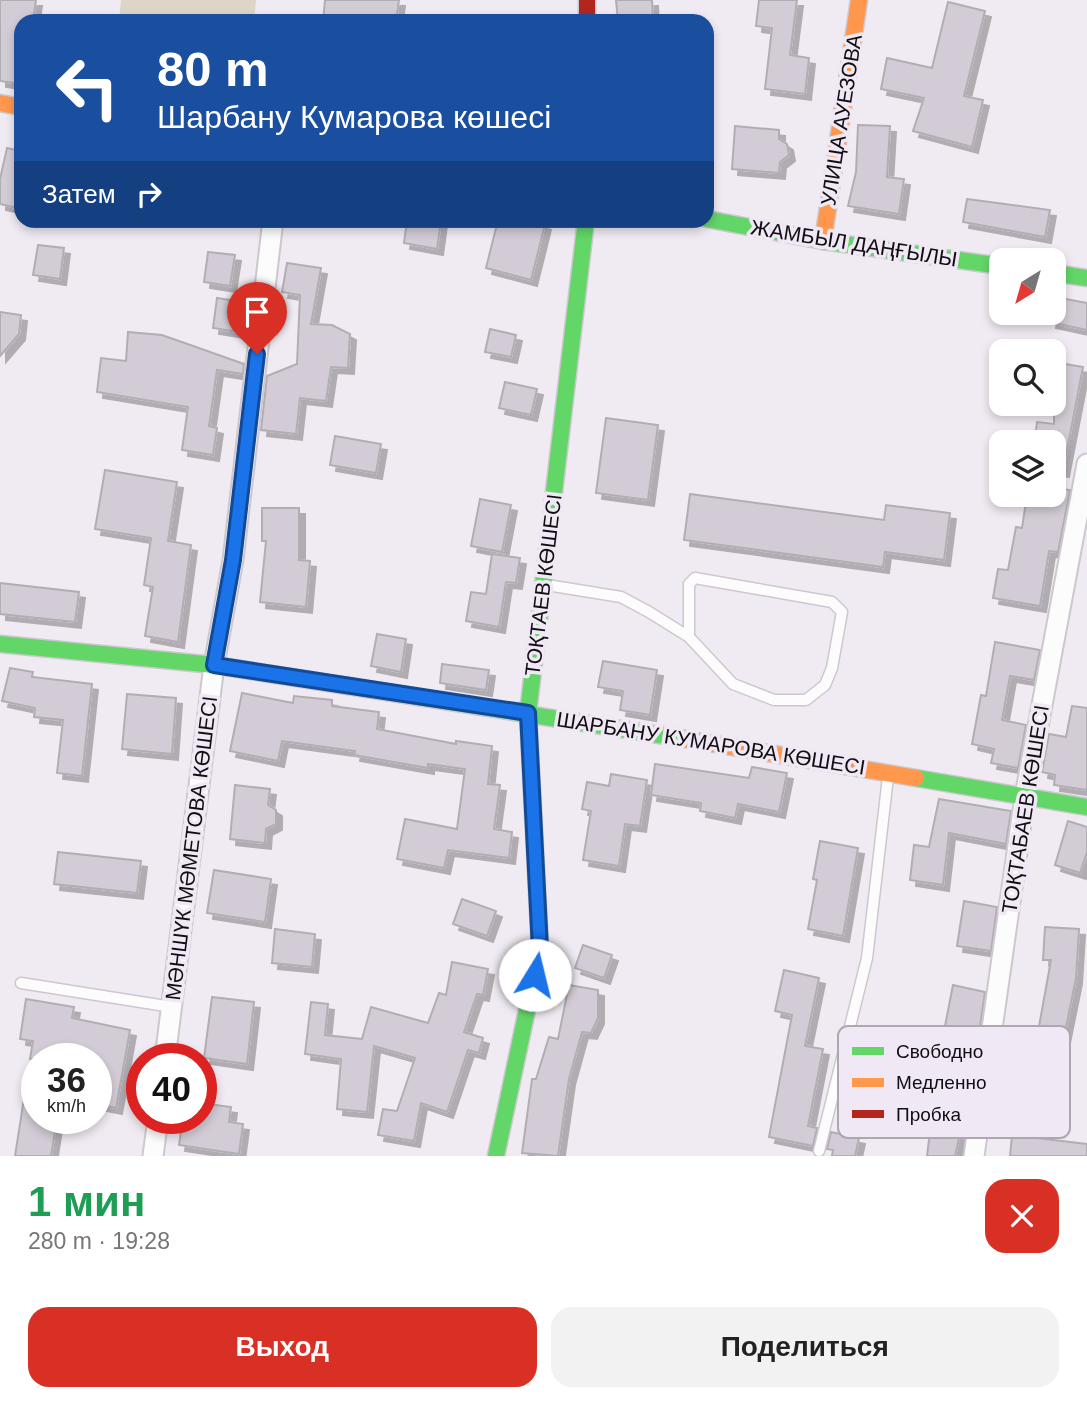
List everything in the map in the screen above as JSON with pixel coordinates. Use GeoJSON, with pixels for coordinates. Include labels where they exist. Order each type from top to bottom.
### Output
{"type":"FeatureCollection","features":[{"type":"Feature","properties":{"kind":"street","name":"УЛИЦА АУЕЗОВА"},"geometry":{"type":"LineString","coordinates":[[823,241],[859,0]]}},
{"type":"Feature","properties":{"kind":"street","name":"ЖАМБЫЛ ДАҢҒЫЛЫ"},"geometry":{"type":"LineString","coordinates":[[714,220],[823,241],[989,264]]}},
{"type":"Feature","properties":{"kind":"street","name":"МӘНШҮК МӘМЕТОВА КӨШЕСІ"},"geometry":{"type":"LineString","coordinates":[[167,1043],[214,665],[233,560],[271,228]]}},
{"type":"Feature","properties":{"kind":"street","name":"ТОҚТАЕВ КӨШЕСІ"},"geometry":{"type":"LineString","coordinates":[[496,1156],[540,949],[528,713],[585,228]]}},
{"type":"Feature","properties":{"kind":"street"},"geometry":{"type":"LineString","coordinates":[[1066,275],[1087,278]]}},
{"type":"Feature","properties":{"kind":"street","name":"ТОҚТАБАЕВ КӨШЕСІ"},"geometry":{"type":"LineString","coordinates":[[992,1026],[1025,796],[1087,464]]}},
{"type":"Feature","properties":{"kind":"street","name":"ШАРБАНУ КУМАРОВА КӨШЕСІ"},"geometry":{"type":"LineString","coordinates":[[0,644],[214,665],[528,713],[1087,807]]}},
{"type":"Feature","properties":{"kind":"street"},"geometry":{"type":"LineString","coordinates":[[153,1156],[156,1134]]}},
{"type":"Feature","properties":{"kind":"street","name":"ТОҚТАБАЕВ КӨШЕСІ"},"geometry":{"type":"LineString","coordinates":[[974,1156],[977,1138]]}},
{"type":"Feature","properties":{"kind":"lane"},"geometry":{"type":"LineString","coordinates":[[543,585],[621,597],[689,637],[733,684],[774,700],[806,700],[825,685],[832,668],[842,612],[832,602],[695,578],[689,584],[689,637]]}},
{"type":"Feature","properties":{"kind":"lane"},"geometry":{"type":"LineString","coordinates":[[850,1026],[867,958],[889,773]]}},
{"type":"Feature","properties":{"kind":"lane"},"geometry":{"type":"LineString","coordinates":[[21,983],[172,1007]]}},
{"type":"Feature","properties":{"kind":"lane"},"geometry":{"type":"LineString","coordinates":[[819,1151],[838,1075]]}},
{"type":"Feature","properties":{"kind":"shaded area"},"geometry":{"type":"Polygon","coordinates":[[[121,0],[256,0],[255,14],[120,14],[121,0]]]}},
{"type":"Feature","properties":{"kind":"building"},"geometry":{"type":"Polygon","coordinates":[[[0,0],[36,0],[34,14],[14,14],[14,83],[0,81],[0,0]]]}},
{"type":"Feature","properties":{"kind":"building"},"geometry":{"type":"Polygon","coordinates":[[[325,0],[399,0],[397,14],[324,14],[325,0]]]}},
{"type":"Feature","properties":{"kind":"building"},"geometry":{"type":"Polygon","coordinates":[[[616,0],[652,0],[653,14],[617,14],[616,0]]]}},
{"type":"Feature","properties":{"kind":"building"},"geometry":{"type":"Polygon","coordinates":[[[759,0],[797,0],[790,55],[809,58],[805,94],[765,89],[772,28],[756,26],[759,0]]]}},
{"type":"Feature","properties":{"kind":"building"},"geometry":{"type":"Polygon","coordinates":[[[948,2],[985,11],[964,96],[983,100],[972,147],[913,131],[924,98],[881,89],[887,58],[932,68],[948,2]]]}},
{"type":"Feature","properties":{"kind":"building"},"geometry":{"type":"Polygon","coordinates":[[[858,125],[890,126],[887,177],[904,179],[899,214],[848,206],[856,172],[858,125]]]}},
{"type":"Feature","properties":{"kind":"building"},"geometry":{"type":"Polygon","coordinates":[[[735,126],[779,130],[779,139],[787,144],[789,155],[780,162],[779,173],[732,169],[735,126]]]}},
{"type":"Feature","properties":{"kind":"building"},"geometry":{"type":"Polygon","coordinates":[[[7,148],[14,150],[14,207],[0,204],[0,179],[7,148]]]}},
{"type":"Feature","properties":{"kind":"building"},"geometry":{"type":"Polygon","coordinates":[[[967,199],[1050,210],[1045,237],[963,222],[967,199]]]}},
{"type":"Feature","properties":{"kind":"building"},"geometry":{"type":"Polygon","coordinates":[[[406,228],[440,228],[437,249],[404,243],[406,228]]]}},
{"type":"Feature","properties":{"kind":"building"},"geometry":{"type":"Polygon","coordinates":[[[496,228],[544,228],[531,280],[486,268],[496,228]]]}},
{"type":"Feature","properties":{"kind":"building"},"geometry":{"type":"Polygon","coordinates":[[[38,245],[64,248],[60,279],[33,275],[38,245]]]}},
{"type":"Feature","properties":{"kind":"building"},"geometry":{"type":"Polygon","coordinates":[[[208,252],[235,255],[230,286],[204,282],[208,252]]]}},
{"type":"Feature","properties":{"kind":"building"},"geometry":{"type":"Polygon","coordinates":[[[287,263],[321,268],[311,324],[332,325],[350,334],[348,368],[331,367],[326,401],[300,398],[296,434],[261,430],[267,376],[297,364],[300,295],[282,292],[287,263]]]}},
{"type":"Feature","properties":{"kind":"building"},"geometry":{"type":"Polygon","coordinates":[[[217,298],[244,302],[239,332],[213,328],[217,298]]]}},
{"type":"Feature","properties":{"kind":"building"},"geometry":{"type":"Polygon","coordinates":[[[1066,299],[1087,303],[1087,330],[1066,325],[1066,299]]]}},
{"type":"Feature","properties":{"kind":"building"},"geometry":{"type":"Polygon","coordinates":[[[0,312],[21,315],[19,334],[0,356],[0,312]]]}},
{"type":"Feature","properties":{"kind":"building"},"geometry":{"type":"Polygon","coordinates":[[[490,329],[516,335],[511,357],[485,352],[490,329]]]}},
{"type":"Feature","properties":{"kind":"building"},"geometry":{"type":"Polygon","coordinates":[[[128,332],[162,335],[244,364],[243,374],[217,370],[209,426],[217,428],[213,455],[182,450],[188,407],[97,392],[101,358],[126,361],[128,332]]]}},
{"type":"Feature","properties":{"kind":"building"},"geometry":{"type":"Polygon","coordinates":[[[1066,364],[1083,367],[1066,455],[1066,430],[1036,430],[1037,422],[1054,424],[1054,416],[1066,416],[1066,364]]]}},
{"type":"Feature","properties":{"kind":"building"},"geometry":{"type":"Polygon","coordinates":[[[505,382],[537,389],[531,415],[499,408],[505,382]]]}},
{"type":"Feature","properties":{"kind":"building"},"geometry":{"type":"Polygon","coordinates":[[[606,418],[658,425],[648,500],[596,493],[606,418]]]}},
{"type":"Feature","properties":{"kind":"building"},"geometry":{"type":"Polygon","coordinates":[[[335,436],[381,444],[376,473],[330,465],[335,436]]]}},
{"type":"Feature","properties":{"kind":"building"},"geometry":{"type":"Polygon","coordinates":[[[105,470],[177,482],[168,541],[191,545],[178,642],[145,636],[153,587],[144,585],[151,538],[95,529],[105,470]]]}},
{"type":"Feature","properties":{"kind":"building"},"geometry":{"type":"Polygon","coordinates":[[[1066,490],[1070,490],[1058,552],[1049,551],[1040,606],[993,598],[998,569],[1008,570],[1016,527],[1022,528],[1025,507],[1066,507],[1066,490]]]}},
{"type":"Feature","properties":{"kind":"building"},"geometry":{"type":"Polygon","coordinates":[[[690,494],[884,520],[886,505],[950,513],[944,560],[885,552],[883,567],[684,540],[690,494]]]}},
{"type":"Feature","properties":{"kind":"building"},"geometry":{"type":"Polygon","coordinates":[[[480,499],[511,505],[502,552],[471,546],[480,499]]]}},
{"type":"Feature","properties":{"kind":"building"},"geometry":{"type":"Polygon","coordinates":[[[262,508],[299,508],[299,560],[310,561],[306,607],[260,602],[266,541],[262,541],[262,508]]]}},
{"type":"Feature","properties":{"kind":"building"},"geometry":{"type":"Polygon","coordinates":[[[492,554],[520,558],[516,583],[506,582],[499,627],[466,621],[471,592],[486,594],[492,554]]]}},
{"type":"Feature","properties":{"kind":"building"},"geometry":{"type":"Polygon","coordinates":[[[0,583],[79,592],[75,622],[0,614],[0,583]]]}},
{"type":"Feature","properties":{"kind":"building"},"geometry":{"type":"Polygon","coordinates":[[[377,634],[406,639],[401,672],[371,666],[377,634]]]}},
{"type":"Feature","properties":{"kind":"building"},"geometry":{"type":"Polygon","coordinates":[[[995,642],[1040,650],[1034,680],[1010,676],[1002,720],[1026,725],[1018,768],[991,763],[994,749],[972,744],[981,695],[986,696],[995,642]]]}},
{"type":"Feature","properties":{"kind":"building"},"geometry":{"type":"Polygon","coordinates":[[[603,661],[657,670],[650,715],[620,710],[623,691],[598,687],[603,661]]]}},
{"type":"Feature","properties":{"kind":"building"},"geometry":{"type":"Polygon","coordinates":[[[442,664],[489,670],[486,690],[440,683],[442,664]]]}},
{"type":"Feature","properties":{"kind":"building"},"geometry":{"type":"Polygon","coordinates":[[[10,668],[33,672],[32,677],[92,684],[82,776],[57,773],[63,720],[34,717],[35,708],[2,701],[10,668]]]}},
{"type":"Feature","properties":{"kind":"building"},"geometry":{"type":"Polygon","coordinates":[[[242,693],[293,703],[294,696],[332,700],[332,706],[379,712],[377,729],[456,744],[456,741],[492,746],[488,784],[500,785],[494,829],[512,832],[509,858],[448,850],[444,868],[397,859],[405,819],[457,829],[465,769],[428,764],[428,768],[354,755],[355,751],[282,741],[278,761],[230,751],[242,693]]]}},
{"type":"Feature","properties":{"kind":"building"},"geometry":{"type":"Polygon","coordinates":[[[127,694],[176,698],[172,754],[122,749],[127,694]]]}},
{"type":"Feature","properties":{"kind":"building"},"geometry":{"type":"Polygon","coordinates":[[[1072,706],[1087,708],[1087,790],[1054,785],[1055,775],[1042,772],[1049,734],[1066,737],[1072,706]]]}},
{"type":"Feature","properties":{"kind":"building"},"geometry":{"type":"Polygon","coordinates":[[[655,764],[749,778],[752,767],[787,773],[779,812],[738,804],[735,818],[700,811],[701,803],[651,795],[655,764]]]}},
{"type":"Feature","properties":{"kind":"building"},"geometry":{"type":"Polygon","coordinates":[[[611,774],[647,780],[640,826],[625,824],[619,866],[583,860],[591,811],[582,809],[587,782],[609,786],[611,774]]]}},
{"type":"Feature","properties":{"kind":"building"},"geometry":{"type":"Polygon","coordinates":[[[235,785],[270,789],[268,805],[276,810],[276,824],[266,829],[265,843],[230,839],[235,785]]]}},
{"type":"Feature","properties":{"kind":"building"},"geometry":{"type":"Polygon","coordinates":[[[939,799],[1011,811],[1006,844],[949,833],[943,885],[910,880],[914,845],[929,847],[939,799]]]}},
{"type":"Feature","properties":{"kind":"building"},"geometry":{"type":"Polygon","coordinates":[[[1068,821],[1087,827],[1087,852],[1080,873],[1055,865],[1068,821]]]}},
{"type":"Feature","properties":{"kind":"building"},"geometry":{"type":"Polygon","coordinates":[[[820,841],[858,848],[843,936],[808,929],[817,880],[813,879],[820,841]]]}},
{"type":"Feature","properties":{"kind":"building"},"geometry":{"type":"Polygon","coordinates":[[[58,852],[141,861],[137,893],[54,884],[58,852]]]}},
{"type":"Feature","properties":{"kind":"building"},"geometry":{"type":"Polygon","coordinates":[[[214,870],[271,879],[265,922],[207,913],[214,870]]]}},
{"type":"Feature","properties":{"kind":"building"},"geometry":{"type":"Polygon","coordinates":[[[462,899],[496,911],[487,936],[453,924],[462,899]]]}},
{"type":"Feature","properties":{"kind":"building"},"geometry":{"type":"Polygon","coordinates":[[[964,901],[997,907],[991,951],[957,946],[964,901]]]}},
{"type":"Feature","properties":{"kind":"building"},"geometry":{"type":"Polygon","coordinates":[[[1045,927],[1079,929],[1076,978],[1066,1026],[1039,1026],[1051,960],[1043,960],[1045,927]]]}},
{"type":"Feature","properties":{"kind":"building"},"geometry":{"type":"Polygon","coordinates":[[[275,929],[315,934],[312,967],[272,963],[275,929]]]}},
{"type":"Feature","properties":{"kind":"building"},"geometry":{"type":"Polygon","coordinates":[[[583,945],[612,955],[604,978],[575,968],[583,945]]]}},
{"type":"Feature","properties":{"kind":"building"},"geometry":{"type":"Polygon","coordinates":[[[452,962],[488,969],[483,995],[477,994],[464,1032],[483,1038],[479,1053],[468,1050],[447,1112],[421,1103],[414,1141],[378,1135],[383,1109],[397,1111],[415,1058],[374,1046],[367,1112],[337,1109],[341,1059],[305,1054],[311,1002],[328,1004],[325,1035],[362,1039],[371,1007],[428,1023],[439,993],[446,995],[452,962]]]}},
{"type":"Feature","properties":{"kind":"building"},"geometry":{"type":"Polygon","coordinates":[[[784,970],[819,978],[805,1046],[823,1049],[808,1126],[817,1128],[813,1146],[769,1137],[792,1015],[775,1011],[784,970]]]}},
{"type":"Feature","properties":{"kind":"building"},"geometry":{"type":"Polygon","coordinates":[[[569,985],[598,990],[598,1018],[591,1033],[582,1032],[569,1079],[558,1156],[522,1153],[532,1079],[536,1079],[549,1037],[558,1039],[569,985]]]}},
{"type":"Feature","properties":{"kind":"building"},"geometry":{"type":"Polygon","coordinates":[[[953,985],[985,992],[980,1026],[945,1026],[953,985]]]}},
{"type":"Feature","properties":{"kind":"building"},"geometry":{"type":"Polygon","coordinates":[[[212,997],[254,1002],[247,1064],[217,1060],[217,1043],[206,1043],[212,997]]]}},
{"type":"Feature","properties":{"kind":"building"},"geometry":{"type":"Polygon","coordinates":[[[26,999],[74,1007],[72,1018],[130,1030],[116,1108],[112,1107],[112,1043],[33,1043],[20,1039],[26,999]]]}},
{"type":"Feature","properties":{"kind":"building"},"geometry":{"type":"Polygon","coordinates":[[[217,1105],[231,1107],[229,1122],[243,1124],[239,1154],[179,1145],[181,1134],[217,1134],[217,1105]]]}},
{"type":"Feature","properties":{"kind":"building"},"geometry":{"type":"Polygon","coordinates":[[[21,1118],[21,1134],[54,1134],[51,1156],[15,1156],[21,1118]]]}},
{"type":"Feature","properties":{"kind":"building"},"geometry":{"type":"Polygon","coordinates":[[[831,1132],[838,1134],[838,1138],[859,1138],[855,1156],[832,1156],[833,1150],[827,1149],[831,1132]]]}},
{"type":"Feature","properties":{"kind":"building"},"geometry":{"type":"Polygon","coordinates":[[[929,1138],[959,1138],[955,1156],[927,1156],[929,1138]]]}},
{"type":"Feature","properties":{"kind":"building"},"geometry":{"type":"Polygon","coordinates":[[[1012,1138],[1087,1144],[1087,1156],[1010,1156],[1012,1138]]]}},
{"type":"Feature","properties":{"kind":"traffic: fast"},"geometry":{"type":"LineString","coordinates":[[714,220],[823,241],[989,264]]}},
{"type":"Feature","properties":{"kind":"traffic: fast"},"geometry":{"type":"LineString","coordinates":[[496,1156],[540,949],[528,713],[585,228]]}},
{"type":"Feature","properties":{"kind":"traffic: fast"},"geometry":{"type":"LineString","coordinates":[[1066,275],[1087,278]]}},
{"type":"Feature","properties":{"kind":"traffic: fast"},"geometry":{"type":"LineString","coordinates":[[0,644],[214,665],[685,739]]}},
{"type":"Feature","properties":{"kind":"traffic: fast"},"geometry":{"type":"LineString","coordinates":[[916,778],[1087,807]]}},
{"type":"Feature","properties":{"kind":"traffic: slow"},"geometry":{"type":"LineString","coordinates":[[823,241],[859,0]]}},
{"type":"Feature","properties":{"kind":"traffic: slow"},"geometry":{"type":"LineString","coordinates":[[0,103],[14,106]]}},
{"type":"Feature","properties":{"kind":"traffic: slow"},"geometry":{"type":"LineString","coordinates":[[685,739],[916,778]]}},
{"type":"Feature","properties":{"kind":"traffic: jam"},"geometry":{"type":"LineString","coordinates":[[587,0],[587,14]]}},
{"type":"Feature","properties":{"kind":"route"},"geometry":{"type":"LineString","coordinates":[[257,354],[233,560],[214,665],[528,713],[540,949],[535,975]]}}]}
